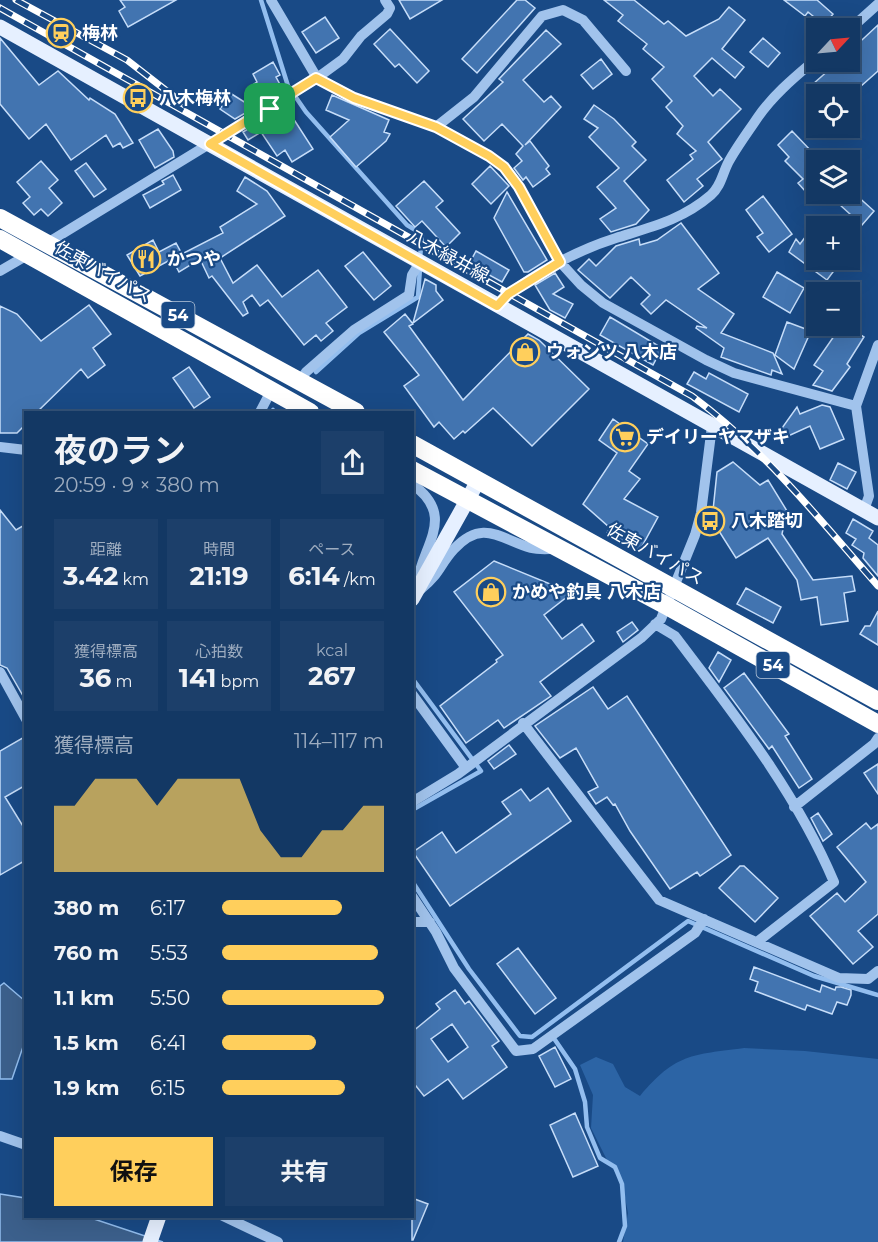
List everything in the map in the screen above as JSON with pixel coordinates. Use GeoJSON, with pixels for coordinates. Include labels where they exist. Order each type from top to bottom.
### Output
{"type":"FeatureCollection","features":[{"type":"Feature","properties":{"kind":"highway","name":"佐東バイパス"},"geometry":{"type":"LineString","coordinates":[[0,218],[354,411]]}},
{"type":"Feature","properties":{"kind":"highway","name":"佐東バイパス"},"geometry":{"type":"LineString","coordinates":[[0,239],[308,411]]}},
{"type":"Feature","properties":{"kind":"highway","name":"佐東バイパス"},"geometry":{"type":"LineString","coordinates":[[414,445],[878,701]]}},
{"type":"Feature","properties":{"kind":"highway","name":"54"},"geometry":{"type":"LineString","coordinates":[[414,471],[667,606],[878,724]]}},
{"type":"Feature","properties":{"kind":"main road","name":"八木緑井線"},"geometry":{"type":"LineString","coordinates":[[0,27],[878,518]]}},
{"type":"Feature","properties":{"kind":"main road"},"geometry":{"type":"LineString","coordinates":[[414,596],[478,482]]}},
{"type":"Feature","properties":{"kind":"main road"},"geometry":{"type":"LineString","coordinates":[[150,1242],[159,1218]]}},
{"type":"Feature","properties":{"kind":"street"},"geometry":{"type":"LineString","coordinates":[[271,0],[316,78],[354,98],[436,127],[489,156],[504,167],[519,187],[560,262],[580,285],[603,303],[734,373],[856,406]]}},
{"type":"Feature","properties":{"kind":"street"},"geometry":{"type":"LineString","coordinates":[[0,271],[210,144],[343,59],[361,36],[387,14],[390,8],[385,0]]}},
{"type":"Feature","properties":{"kind":"street"},"geometry":{"type":"LineString","coordinates":[[860,20],[878,4]]}},
{"type":"Feature","properties":{"kind":"street"},"geometry":{"type":"LineString","coordinates":[[436,127],[474,97],[542,16],[562,10],[584,20],[626,71]]}},
{"type":"Feature","properties":{"kind":"street"},"geometry":{"type":"LineString","coordinates":[[497,306],[508,294],[560,262],[614,239],[658,227],[683,215],[712,194],[720,184],[728,164],[773,97],[806,68]]}},
{"type":"Feature","properties":{"kind":"street"},"geometry":{"type":"LineString","coordinates":[[300,381],[306,372],[354,330],[409,295],[412,275],[420,262]]}},
{"type":"Feature","properties":{"kind":"street"},"geometry":{"type":"LineString","coordinates":[[864,510],[869,496],[856,406],[878,345]]}},
{"type":"Feature","properties":{"kind":"street"},"geometry":{"type":"LineString","coordinates":[[261,411],[271,391]]}},
{"type":"Feature","properties":{"kind":"street"},"geometry":{"type":"LineString","coordinates":[[414,801],[465,768],[641,638],[656,624],[667,606],[702,513],[712,426]]}},
{"type":"Feature","properties":{"kind":"street"},"geometry":{"type":"LineString","coordinates":[[0,447],[24,450]]}},
{"type":"Feature","properties":{"kind":"street"},"geometry":{"type":"LineString","coordinates":[[414,486],[429,499],[435,511],[436,526],[433,540],[420,566],[414,596]]}},
{"type":"Feature","properties":{"kind":"street"},"geometry":{"type":"LineString","coordinates":[[414,596],[436,577],[453,550],[465,540],[479,533],[488,532],[501,535],[533,549],[559,549]]}},
{"type":"Feature","properties":{"kind":"street"},"geometry":{"type":"LineString","coordinates":[[656,624],[675,636],[761,749],[822,853],[834,882],[757,942]]}},
{"type":"Feature","properties":{"kind":"street"},"geometry":{"type":"LineString","coordinates":[[0,672],[24,714]]}},
{"type":"Feature","properties":{"kind":"street"},"geometry":{"type":"LineString","coordinates":[[414,697],[465,768]]}},
{"type":"Feature","properties":{"kind":"street"},"geometry":{"type":"LineString","coordinates":[[523,723],[659,900],[838,978],[868,979],[878,971]]}},
{"type":"Feature","properties":{"kind":"street"},"geometry":{"type":"LineString","coordinates":[[794,807],[874,744],[878,738]]}},
{"type":"Feature","properties":{"kind":"street"},"geometry":{"type":"LineString","coordinates":[[414,899],[430,922],[454,968],[516,1052],[533,1049],[695,933],[704,919]]}},
{"type":"Feature","properties":{"kind":"street"},"geometry":{"type":"LineString","coordinates":[[414,922],[430,922]]}},
{"type":"Feature","properties":{"kind":"street"},"geometry":{"type":"LineString","coordinates":[[0,1136],[24,1144]]}},
{"type":"Feature","properties":{"kind":"street"},"geometry":{"type":"LineString","coordinates":[[227,1218],[278,1242]]}},
{"type":"Feature","properties":{"kind":"shaded area"},"geometry":{"type":"Polygon","coordinates":[[[4,983],[24,1000],[24,1044],[12,1079],[0,1079],[0,986],[4,983]]]}},
{"type":"Feature","properties":{"kind":"shaded area"},"geometry":{"type":"Polygon","coordinates":[[[744,1048],[805,1051],[878,1059],[878,1242],[623,1242],[628,1213],[622,1182],[608,1162],[591,1128],[593,1095],[580,1065],[596,1057],[613,1064],[625,1087],[640,1096],[664,1071],[686,1058],[744,1048]]]}},
{"type":"Feature","properties":{"kind":"shaded area"},"geometry":{"type":"Polygon","coordinates":[[[0,1194],[24,1198],[24,1218],[91,1218],[163,1242],[0,1242],[0,1194]]]}},
{"type":"Feature","properties":{"kind":"building"},"geometry":{"type":"Polygon","coordinates":[[[120,0],[176,0],[128,27],[119,11],[125,7],[120,0]]]}},
{"type":"Feature","properties":{"kind":"building"},"geometry":{"type":"Polygon","coordinates":[[[399,0],[442,0],[410,19],[399,0]]]}},
{"type":"Feature","properties":{"kind":"building"},"geometry":{"type":"Polygon","coordinates":[[[517,0],[525,0],[535,8],[477,73],[462,59],[517,0]]]}},
{"type":"Feature","properties":{"kind":"building"},"geometry":{"type":"Polygon","coordinates":[[[604,0],[634,0],[664,24],[668,21],[686,36],[719,19],[729,7],[745,20],[722,49],[744,67],[735,78],[712,58],[694,76],[713,96],[720,89],[741,109],[708,142],[722,159],[697,179],[703,186],[684,202],[667,180],[693,159],[690,155],[696,151],[677,134],[683,126],[666,107],[672,101],[652,79],[664,67],[643,49],[647,44],[618,21],[623,15],[604,0]]]}},
{"type":"Feature","properties":{"kind":"building"},"geometry":{"type":"Polygon","coordinates":[[[784,0],[817,0],[833,14],[830,18],[815,18],[808,12],[805,16],[784,0]]]}},
{"type":"Feature","properties":{"kind":"building"},"geometry":{"type":"Polygon","coordinates":[[[325,17],[339,38],[316,53],[302,32],[325,17]]]}},
{"type":"Feature","properties":{"kind":"building"},"geometry":{"type":"Polygon","coordinates":[[[878,25],[878,71],[860,87],[860,84],[813,84],[827,72],[860,72],[860,42],[878,25]]]}},
{"type":"Feature","properties":{"kind":"building"},"geometry":{"type":"Polygon","coordinates":[[[390,29],[429,71],[417,83],[399,64],[395,67],[374,44],[390,29]]]}},
{"type":"Feature","properties":{"kind":"building"},"geometry":{"type":"Polygon","coordinates":[[[546,30],[561,44],[523,80],[544,102],[551,96],[561,107],[525,145],[530,141],[549,166],[546,169],[550,174],[533,187],[526,177],[523,180],[514,168],[522,161],[516,154],[523,146],[502,124],[484,141],[463,119],[503,82],[499,79],[546,30]]]}},
{"type":"Feature","properties":{"kind":"building"},"geometry":{"type":"Polygon","coordinates":[[[0,38],[39,85],[58,71],[89,100],[90,98],[115,114],[133,143],[123,148],[120,143],[113,147],[106,135],[71,160],[46,124],[29,139],[0,104],[0,38]]]}},
{"type":"Feature","properties":{"kind":"building"},"geometry":{"type":"Polygon","coordinates":[[[763,38],[780,53],[768,67],[750,52],[763,38]]]}},
{"type":"Feature","properties":{"kind":"building"},"geometry":{"type":"Polygon","coordinates":[[[601,59],[612,74],[593,89],[581,75],[601,59]]]}},
{"type":"Feature","properties":{"kind":"building"},"geometry":{"type":"Polygon","coordinates":[[[273,62],[280,75],[276,77],[283,90],[264,102],[254,84],[257,82],[253,74],[273,62]]]}},
{"type":"Feature","properties":{"kind":"building"},"geometry":{"type":"Polygon","coordinates":[[[230,93],[254,108],[235,119],[220,109],[230,93]]]}},
{"type":"Feature","properties":{"kind":"building"},"geometry":{"type":"Polygon","coordinates":[[[332,95],[389,120],[384,132],[390,134],[386,141],[356,167],[330,137],[349,120],[326,110],[332,95]]]}},
{"type":"Feature","properties":{"kind":"building"},"geometry":{"type":"Polygon","coordinates":[[[594,105],[614,119],[636,142],[632,146],[646,160],[624,181],[649,210],[636,224],[611,232],[600,219],[616,208],[597,187],[619,168],[589,137],[598,128],[584,119],[594,105]]]}},
{"type":"Feature","properties":{"kind":"building"},"geometry":{"type":"Polygon","coordinates":[[[282,108],[289,120],[293,118],[313,149],[292,162],[285,150],[277,156],[261,132],[248,140],[243,132],[268,117],[273,120],[271,115],[282,108]]]}},
{"type":"Feature","properties":{"kind":"building"},"geometry":{"type":"Polygon","coordinates":[[[158,129],[173,151],[174,157],[155,168],[139,140],[158,129]]]}},
{"type":"Feature","properties":{"kind":"building"},"geometry":{"type":"Polygon","coordinates":[[[792,131],[810,150],[806,150],[806,192],[798,183],[803,179],[785,161],[789,157],[778,145],[792,131]]]}},
{"type":"Feature","properties":{"kind":"building"},"geometry":{"type":"Polygon","coordinates":[[[41,161],[58,180],[49,188],[62,203],[48,216],[41,209],[34,215],[23,203],[30,197],[17,182],[41,161]]]}},
{"type":"Feature","properties":{"kind":"building"},"geometry":{"type":"Polygon","coordinates":[[[86,163],[106,189],[94,197],[75,171],[86,163]]]}},
{"type":"Feature","properties":{"kind":"building"},"geometry":{"type":"Polygon","coordinates":[[[490,166],[509,186],[491,204],[472,184],[490,166]]]}},
{"type":"Feature","properties":{"kind":"building"},"geometry":{"type":"Polygon","coordinates":[[[173,175],[181,190],[150,208],[143,195],[164,184],[162,181],[173,175]]]}},
{"type":"Feature","properties":{"kind":"building"},"geometry":{"type":"Polygon","coordinates":[[[245,177],[267,191],[285,216],[220,258],[233,283],[257,265],[282,297],[318,270],[347,307],[326,323],[333,331],[321,341],[316,335],[304,345],[268,300],[260,306],[252,295],[243,302],[248,313],[243,316],[212,276],[209,278],[200,259],[179,272],[172,259],[140,276],[127,255],[153,240],[159,252],[176,243],[182,254],[223,233],[220,227],[257,204],[237,191],[245,177]]]}},
{"type":"Feature","properties":{"kind":"building"},"geometry":{"type":"Polygon","coordinates":[[[424,181],[443,201],[436,207],[460,233],[446,247],[422,221],[415,227],[396,206],[424,181]]]}},
{"type":"Feature","properties":{"kind":"building"},"geometry":{"type":"Polygon","coordinates":[[[507,192],[547,260],[528,272],[524,272],[494,218],[507,192]]]}},
{"type":"Feature","properties":{"kind":"building"},"geometry":{"type":"Polygon","coordinates":[[[763,196],[792,234],[769,252],[757,237],[763,233],[746,210],[763,196]]]}},
{"type":"Feature","properties":{"kind":"building"},"geometry":{"type":"Polygon","coordinates":[[[860,198],[874,211],[862,225],[860,216],[852,216],[839,204],[860,204],[860,198]]]}},
{"type":"Feature","properties":{"kind":"building"},"geometry":{"type":"Polygon","coordinates":[[[681,223],[719,273],[698,289],[734,314],[721,333],[773,353],[782,374],[772,370],[771,375],[721,357],[724,348],[696,328],[697,326],[707,328],[666,300],[651,314],[641,304],[650,295],[631,277],[610,298],[578,270],[589,259],[596,266],[616,246],[639,239],[640,245],[657,240],[681,223]]]}},
{"type":"Feature","properties":{"kind":"building"},"geometry":{"type":"Polygon","coordinates":[[[806,236],[806,265],[789,252],[796,239],[800,244],[806,236]]]}},
{"type":"Feature","properties":{"kind":"building"},"geometry":{"type":"Polygon","coordinates":[[[476,251],[509,270],[502,282],[469,264],[476,251]]]}},
{"type":"Feature","properties":{"kind":"building"},"geometry":{"type":"Polygon","coordinates":[[[363,252],[391,286],[374,300],[345,266],[363,252]]]}},
{"type":"Feature","properties":{"kind":"building"},"geometry":{"type":"Polygon","coordinates":[[[813,270],[834,270],[827,280],[813,270]]]}},
{"type":"Feature","properties":{"kind":"building"},"geometry":{"type":"Polygon","coordinates":[[[777,272],[804,288],[790,313],[763,297],[777,272]]]}},
{"type":"Feature","properties":{"kind":"building"},"geometry":{"type":"Polygon","coordinates":[[[555,273],[564,287],[553,294],[573,304],[565,318],[550,310],[535,285],[555,273]]]}},
{"type":"Feature","properties":{"kind":"building"},"geometry":{"type":"Polygon","coordinates":[[[425,279],[436,285],[436,291],[443,300],[413,323],[425,279]]]}},
{"type":"Feature","properties":{"kind":"building"},"geometry":{"type":"Polygon","coordinates":[[[89,305],[111,334],[93,348],[105,365],[88,378],[81,369],[38,411],[24,411],[24,426],[17,433],[0,433],[0,306],[17,314],[41,341],[89,305]]]}},
{"type":"Feature","properties":{"kind":"building"},"geometry":{"type":"Polygon","coordinates":[[[405,314],[413,324],[409,326],[463,400],[528,334],[539,340],[589,389],[532,446],[493,408],[465,433],[463,431],[454,439],[439,422],[434,427],[404,386],[419,375],[384,332],[405,314]]]}},
{"type":"Feature","properties":{"kind":"building"},"geometry":{"type":"Polygon","coordinates":[[[610,317],[662,348],[653,365],[600,335],[610,317]]]}},
{"type":"Feature","properties":{"kind":"building"},"geometry":{"type":"Polygon","coordinates":[[[787,322],[806,329],[806,336],[809,336],[794,369],[775,355],[787,322]]]}},
{"type":"Feature","properties":{"kind":"building"},"geometry":{"type":"Polygon","coordinates":[[[860,334],[864,337],[847,364],[850,367],[832,391],[813,385],[823,371],[814,365],[834,336],[860,334]]]}},
{"type":"Feature","properties":{"kind":"building"},"geometry":{"type":"Polygon","coordinates":[[[189,367],[210,397],[194,408],[173,378],[189,367]]]}},
{"type":"Feature","properties":{"kind":"building"},"geometry":{"type":"Polygon","coordinates":[[[694,372],[706,379],[709,373],[748,394],[739,412],[687,384],[694,372]]]}},
{"type":"Feature","properties":{"kind":"building"},"geometry":{"type":"Polygon","coordinates":[[[822,405],[830,407],[844,439],[820,449],[810,426],[786,437],[782,428],[797,407],[800,414],[822,405]]]}},
{"type":"Feature","properties":{"kind":"building"},"geometry":{"type":"Polygon","coordinates":[[[613,419],[648,444],[629,471],[640,479],[624,499],[658,517],[640,550],[607,533],[610,528],[583,504],[617,453],[599,440],[613,419]]]}},
{"type":"Feature","properties":{"kind":"building"},"geometry":{"type":"Polygon","coordinates":[[[733,462],[760,485],[768,480],[787,511],[782,534],[813,580],[852,576],[855,591],[844,593],[848,621],[821,625],[817,597],[801,600],[797,580],[768,538],[736,558],[712,520],[717,472],[733,462]]]}},
{"type":"Feature","properties":{"kind":"building"},"geometry":{"type":"Polygon","coordinates":[[[838,463],[856,472],[847,489],[830,480],[838,463]]]}},
{"type":"Feature","properties":{"kind":"building"},"geometry":{"type":"Polygon","coordinates":[[[0,510],[16,530],[24,525],[24,698],[7,668],[0,665],[0,510]]]}},
{"type":"Feature","properties":{"kind":"building"},"geometry":{"type":"Polygon","coordinates":[[[853,519],[873,531],[869,538],[878,545],[878,576],[863,558],[864,553],[852,545],[856,539],[846,533],[853,519]]]}},
{"type":"Feature","properties":{"kind":"building"},"geometry":{"type":"Polygon","coordinates":[[[494,561],[572,593],[544,615],[562,639],[582,624],[594,641],[540,682],[551,696],[504,728],[498,720],[466,743],[440,706],[503,655],[454,592],[494,561]]]}},
{"type":"Feature","properties":{"kind":"building"},"geometry":{"type":"Polygon","coordinates":[[[746,588],[781,607],[773,623],[737,604],[746,588]]]}},
{"type":"Feature","properties":{"kind":"building"},"geometry":{"type":"Polygon","coordinates":[[[878,611],[878,645],[860,634],[865,626],[870,626],[878,611]]]}},
{"type":"Feature","properties":{"kind":"building"},"geometry":{"type":"Polygon","coordinates":[[[632,622],[638,630],[623,642],[617,632],[632,622]]]}},
{"type":"Feature","properties":{"kind":"building"},"geometry":{"type":"Polygon","coordinates":[[[718,652],[731,660],[719,682],[709,668],[718,652]]]}},
{"type":"Feature","properties":{"kind":"building"},"geometry":{"type":"Polygon","coordinates":[[[744,673],[789,734],[785,736],[812,779],[799,788],[772,746],[769,749],[724,688],[744,673]]]}},
{"type":"Feature","properties":{"kind":"building"},"geometry":{"type":"Polygon","coordinates":[[[593,687],[608,709],[627,696],[731,855],[700,876],[697,872],[670,889],[630,831],[615,804],[613,805],[607,797],[596,804],[588,792],[598,787],[576,748],[560,758],[535,726],[593,687]]]}},
{"type":"Feature","properties":{"kind":"building"},"geometry":{"type":"Polygon","coordinates":[[[24,737],[24,786],[5,797],[24,828],[24,861],[0,875],[0,751],[24,737]]]}},
{"type":"Feature","properties":{"kind":"building"},"geometry":{"type":"Polygon","coordinates":[[[509,745],[516,754],[494,769],[488,761],[509,745]]]}},
{"type":"Feature","properties":{"kind":"building"},"geometry":{"type":"Polygon","coordinates":[[[878,764],[878,794],[864,773],[878,764]]]}},
{"type":"Feature","properties":{"kind":"building"},"geometry":{"type":"Polygon","coordinates":[[[548,788],[571,821],[450,906],[414,851],[442,832],[456,853],[511,814],[502,802],[521,789],[530,801],[548,788]]]}},
{"type":"Feature","properties":{"kind":"building"},"geometry":{"type":"Polygon","coordinates":[[[818,813],[832,834],[823,841],[811,818],[818,813]]]}},
{"type":"Feature","properties":{"kind":"building"},"geometry":{"type":"Polygon","coordinates":[[[866,823],[871,829],[878,824],[878,914],[858,931],[873,947],[853,964],[810,916],[837,893],[845,902],[866,882],[837,847],[866,823]]]}},
{"type":"Feature","properties":{"kind":"building"},"geometry":{"type":"Polygon","coordinates":[[[740,866],[744,866],[778,898],[755,922],[719,888],[740,866]]]}},
{"type":"Feature","properties":{"kind":"building"},"geometry":{"type":"Polygon","coordinates":[[[518,948],[556,998],[535,1014],[497,964],[518,948]]]}},
{"type":"Feature","properties":{"kind":"building"},"geometry":{"type":"Polygon","coordinates":[[[754,967],[820,992],[822,985],[835,990],[836,987],[841,987],[851,990],[851,995],[847,1005],[837,1002],[832,1014],[807,1005],[805,1010],[755,991],[758,982],[750,979],[754,967]]]}},
{"type":"Feature","properties":{"kind":"building"},"geometry":{"type":"Polygon","coordinates":[[[455,990],[465,1004],[469,1001],[499,1041],[492,1046],[507,1067],[463,1099],[448,1079],[424,1096],[414,1084],[414,1030],[440,1009],[436,1004],[455,990]],[[452,1024],[431,1039],[448,1062],[468,1047],[452,1024]]]}},
{"type":"Feature","properties":{"kind":"building"},"geometry":{"type":"Polygon","coordinates":[[[555,1047],[571,1079],[555,1087],[539,1056],[555,1047]]]}},
{"type":"Feature","properties":{"kind":"building"},"geometry":{"type":"Polygon","coordinates":[[[575,1113],[598,1166],[573,1177],[550,1125],[575,1113]]]}},
{"type":"Feature","properties":{"kind":"building"},"geometry":{"type":"Polygon","coordinates":[[[414,1199],[428,1204],[412,1240],[412,1218],[414,1218],[414,1199]]]}},
{"type":"Feature","properties":{"kind":"waterway"},"geometry":{"type":"LineString","coordinates":[[261,0],[288,86],[306,112],[407,225],[422,234],[420,259]]}},
{"type":"Feature","properties":{"kind":"waterway"},"geometry":{"type":"LineString","coordinates":[[316,372],[359,333],[418,297],[420,268]]}},
{"type":"Feature","properties":{"kind":"waterway"},"geometry":{"type":"LineString","coordinates":[[414,681],[481,771],[414,809]]}},
{"type":"Feature","properties":{"kind":"waterway"},"geometry":{"type":"LineString","coordinates":[[414,884],[469,969],[520,1036],[532,1037],[688,921],[814,976],[878,995]]}},
{"type":"Feature","properties":{"kind":"waterway"},"geometry":{"type":"LineString","coordinates":[[553,1037],[575,1069],[585,1102],[587,1127],[600,1158],[615,1167],[622,1184],[625,1226],[619,1242]]}},
{"type":"Feature","properties":{"kind":"railway"},"geometry":{"type":"LineString","coordinates":[[16,0],[127,60],[181,102]]}},
{"type":"Feature","properties":{"kind":"railway"},"geometry":{"type":"LineString","coordinates":[[0,8],[692,396],[719,417],[768,462],[878,586]]}},
{"type":"Feature","properties":{"kind":"place","name":"梅林"},"geometry":{"type":"Point","coordinates":[61,33]}},
{"type":"Feature","properties":{"kind":"place","name":"八木梅林"},"geometry":{"type":"Point","coordinates":[138,98]}},
{"type":"Feature","properties":{"kind":"place","name":"かつや"},"geometry":{"type":"Point","coordinates":[146,259]}},
{"type":"Feature","properties":{"kind":"place","name":"ウォンツ 八木店"},"geometry":{"type":"Point","coordinates":[525,352]}},
{"type":"Feature","properties":{"kind":"place","name":"デイリーヤマザキ"},"geometry":{"type":"Point","coordinates":[625,437]}},
{"type":"Feature","properties":{"kind":"place","name":"八木踏切"},"geometry":{"type":"Point","coordinates":[710,521]}},
{"type":"Feature","properties":{"kind":"place","name":"かめや釣具 八木店"},"geometry":{"type":"Point","coordinates":[491,592]}},
{"type":"Feature","properties":{"kind":"route"},"geometry":{"type":"LineString","coordinates":[[316,78],[354,98],[436,127],[489,156],[504,167],[519,187],[560,262],[508,294],[497,306],[210,144],[270,109],[316,78]]}}]}
